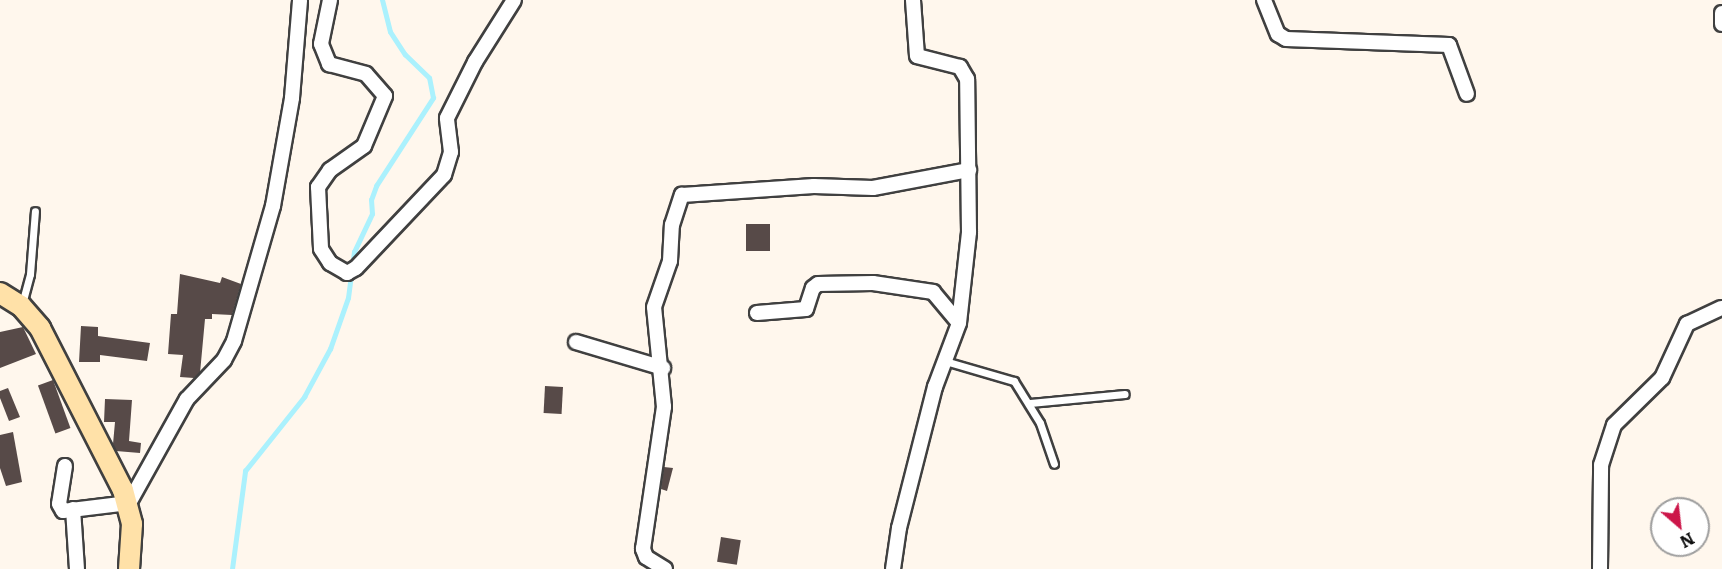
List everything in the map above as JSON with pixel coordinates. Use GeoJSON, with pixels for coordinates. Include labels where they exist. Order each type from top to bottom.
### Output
{"type":"FeatureCollection","features":[{"type":"Feature","properties":{"kind":"street"},"geometry":{"type":"LineString","coordinates":[[129,503],[187,399],[224,360],[234,341],[278,183],[292,98],[300,0]]}},
{"type":"Feature","properties":{"kind":"street"},"geometry":{"type":"LineString","coordinates":[[330,0],[321,44],[329,64],[366,74],[385,96],[364,146],[330,170],[318,187],[321,249],[330,263],[346,273],[356,268],[444,174],[451,152],[447,118],[475,62],[514,0]]}},
{"type":"Feature","properties":{"kind":"street"},"geometry":{"type":"LineString","coordinates":[[893,569],[899,528],[945,362],[959,323],[968,256],[967,79],[960,67],[918,58],[913,0]]}},
{"type":"Feature","properties":{"kind":"street"},"geometry":{"type":"LineString","coordinates":[[1264,0],[1278,34],[1286,39],[1449,45],[1467,94]]}},
{"type":"Feature","properties":{"kind":"street"},"geometry":{"type":"LineString","coordinates":[[1722,13],[1722,24]]}},
{"type":"Feature","properties":{"kind":"street"},"geometry":{"type":"LineString","coordinates":[[665,569],[646,557],[643,549],[662,435],[663,368],[654,307],[667,272],[672,225],[682,195],[814,186],[873,188],[969,170]]}},
{"type":"Feature","properties":{"kind":"street"},"geometry":{"type":"LineString","coordinates":[[757,313],[806,309],[813,288],[818,284],[873,283],[933,291],[959,323]]}},
{"type":"Feature","properties":{"kind":"street"},"geometry":{"type":"LineString","coordinates":[[0,293],[21,306],[54,353],[129,503],[133,545],[129,569]]}},
{"type":"Feature","properties":{"kind":"street"},"geometry":{"type":"LineString","coordinates":[[1600,569],[1601,465],[1614,425],[1662,378],[1687,324],[1722,308]]}},
{"type":"Feature","properties":{"kind":"street"},"geometry":{"type":"LineString","coordinates":[[576,342],[663,368]]}},
{"type":"Feature","properties":{"kind":"street"},"geometry":{"type":"LineString","coordinates":[[65,466],[58,504],[63,511],[129,503]]}},
{"type":"Feature","properties":{"kind":"street"},"geometry":{"type":"LineString","coordinates":[[73,509],[77,569]]}},
{"type":"Feature","properties":{"kind":"lane"},"geometry":{"type":"LineString","coordinates":[[21,306],[30,274],[35,211]]}},
{"type":"Feature","properties":{"kind":"lane"},"geometry":{"type":"LineString","coordinates":[[945,362],[1008,378],[1030,403],[1054,464]]}},
{"type":"Feature","properties":{"kind":"lane"},"geometry":{"type":"LineString","coordinates":[[1030,403],[1125,394]]}},
{"type":"Feature","properties":{"kind":"building"},"geometry":{"type":"Polygon","coordinates":[[[746,224],[770,224],[770,251],[746,251],[746,224]]]}},
{"type":"Feature","properties":{"kind":"building"},"geometry":{"type":"Polygon","coordinates":[[[180,274],[220,283],[222,277],[241,284],[232,315],[212,314],[212,319],[205,319],[200,373],[194,378],[180,377],[183,355],[168,354],[171,314],[177,314],[180,274]]]}},
{"type":"Feature","properties":{"kind":"building"},"geometry":{"type":"Polygon","coordinates":[[[81,326],[98,327],[98,336],[150,343],[147,361],[100,355],[100,362],[79,362],[81,326]]]}},
{"type":"Feature","properties":{"kind":"building"},"geometry":{"type":"Polygon","coordinates":[[[23,327],[36,354],[0,368],[0,332],[23,327]]]}},
{"type":"Feature","properties":{"kind":"building"},"geometry":{"type":"Polygon","coordinates":[[[53,380],[70,428],[55,433],[38,385],[53,380]]]}},
{"type":"Feature","properties":{"kind":"building"},"geometry":{"type":"Polygon","coordinates":[[[545,386],[563,387],[562,414],[544,413],[545,386]]]}},
{"type":"Feature","properties":{"kind":"building"},"geometry":{"type":"Polygon","coordinates":[[[8,388],[20,417],[9,421],[0,398],[0,391],[8,388]]]}},
{"type":"Feature","properties":{"kind":"building"},"geometry":{"type":"Polygon","coordinates":[[[105,399],[132,400],[129,441],[141,443],[140,453],[116,451],[113,444],[115,422],[104,422],[105,399]]]}},
{"type":"Feature","properties":{"kind":"building"},"geometry":{"type":"Polygon","coordinates":[[[13,432],[22,482],[6,486],[0,468],[0,435],[13,432]]]}},
{"type":"Feature","properties":{"kind":"building"},"geometry":{"type":"Polygon","coordinates":[[[664,467],[673,468],[667,491],[661,489],[664,467]]]}},
{"type":"Feature","properties":{"kind":"building"},"geometry":{"type":"Polygon","coordinates":[[[721,537],[741,540],[737,565],[717,562],[721,537]]]}},
{"type":"Feature","properties":{"kind":"waterway"},"geometry":{"type":"LineString","coordinates":[[232,569],[245,471],[304,397],[330,349],[348,298],[354,252],[372,214],[371,200],[376,186],[433,98],[429,78],[405,55],[390,32],[382,0]]}}]}
